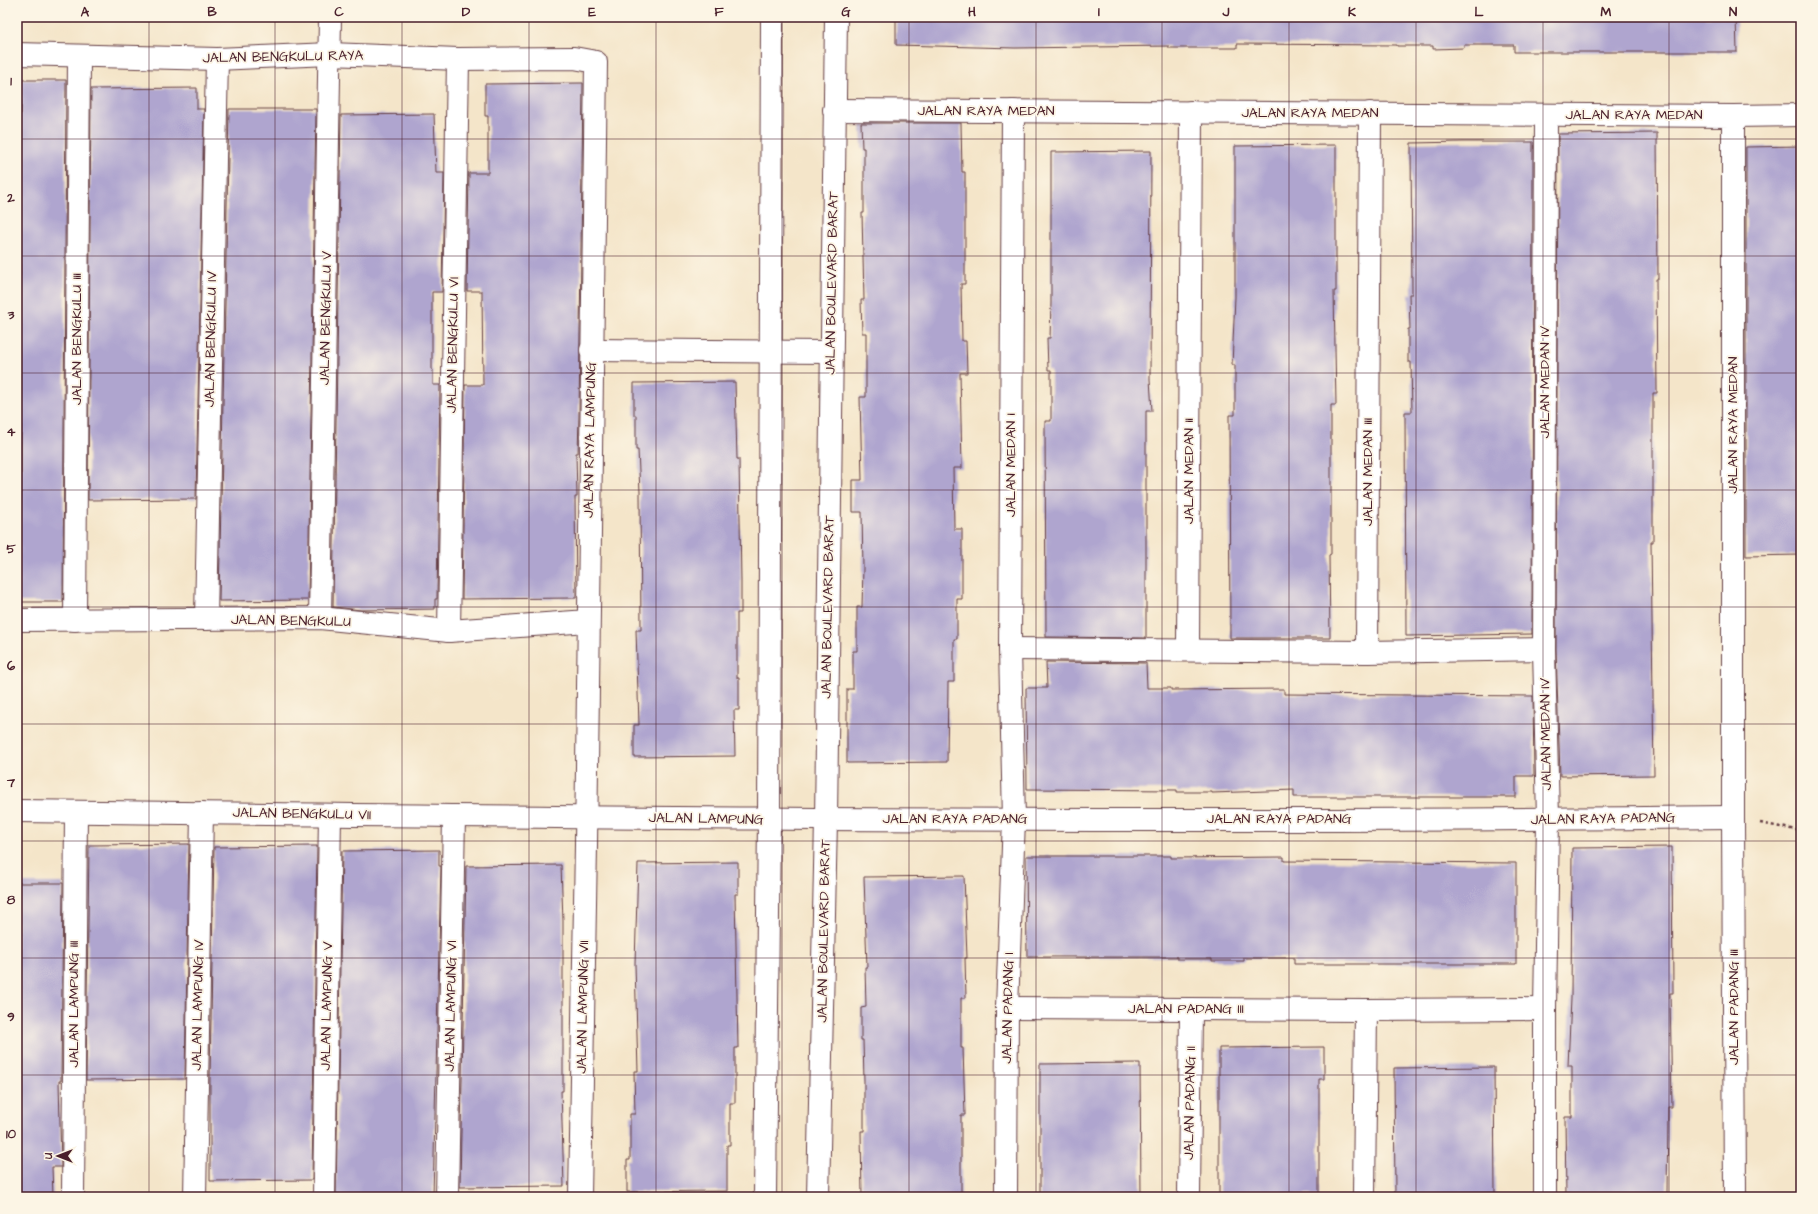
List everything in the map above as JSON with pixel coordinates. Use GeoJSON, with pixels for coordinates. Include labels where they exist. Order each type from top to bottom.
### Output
{"type":"FeatureCollection","features":[{"type":"Feature","properties":{"kind":"street","name":"JALAN BENGKULU V"},"geometry":{"type":"LineString","coordinates":[[320,618],[330,17]]}},
{"type":"Feature","properties":{"kind":"street"},"geometry":{"type":"LineString","coordinates":[[764,1197],[769,819],[772,17]]}},
{"type":"Feature","properties":{"kind":"street","name":"JALAN BOULEVARD BARAT"},"geometry":{"type":"LineString","coordinates":[[818,1197],[826,820],[836,17]]}},
{"type":"Feature","properties":{"kind":"street","name":"JALAN BENGKULU RAYA"},"geometry":{"type":"LineString","coordinates":[[17,54],[217,60],[330,54],[458,60],[574,58],[596,62]]}},
{"type":"Feature","properties":{"kind":"street","name":"JALAN BENGKULU III"},"geometry":{"type":"LineString","coordinates":[[74,620],[79,57]]}},
{"type":"Feature","properties":{"kind":"street","name":"JALAN BENGKULU IV"},"geometry":{"type":"LineString","coordinates":[[206,619],[217,60]]}},
{"type":"Feature","properties":{"kind":"street","name":"JALAN BENGKULU VI"},"geometry":{"type":"LineString","coordinates":[[449,631],[458,60]]}},
{"type":"Feature","properties":{"kind":"street","name":"JALAN RAYA LAMPUNG"},"geometry":{"type":"LineString","coordinates":[[586,817],[591,350],[597,84],[596,62]]}},
{"type":"Feature","properties":{"kind":"street","name":"JALAN RAYA MEDAN"},"geometry":{"type":"LineString","coordinates":[[834,110],[1732,116],[1732,817]]}},
{"type":"Feature","properties":{"kind":"street","name":"JALAN MEDAN I"},"geometry":{"type":"LineString","coordinates":[[1012,111],[1010,649],[1014,819]]}},
{"type":"Feature","properties":{"kind":"street","name":"JALAN MEDAN II"},"geometry":{"type":"LineString","coordinates":[[1188,650],[1191,112]]}},
{"type":"Feature","properties":{"kind":"street","name":"JALAN MEDAN III"},"geometry":{"type":"LineString","coordinates":[[1367,652],[1370,114]]}},
{"type":"Feature","properties":{"kind":"street","name":"JALAN MEDAN IV"},"geometry":{"type":"LineString","coordinates":[[1546,115],[1544,649],[1548,819]]}},
{"type":"Feature","properties":{"kind":"street"},"geometry":{"type":"LineString","coordinates":[[1732,116],[1801,115]]}},
{"type":"Feature","properties":{"kind":"street"},"geometry":{"type":"LineString","coordinates":[[591,350],[831,352]]}},
{"type":"Feature","properties":{"kind":"street","name":"JALAN BENGKULU"},"geometry":{"type":"LineString","coordinates":[[17,620],[320,618],[449,631],[588,621]]}},
{"type":"Feature","properties":{"kind":"street"},"geometry":{"type":"LineString","coordinates":[[1010,649],[1367,652],[1544,649]]}},
{"type":"Feature","properties":{"kind":"street","name":"JALAN BENGKULU VII"},"geometry":{"type":"LineString","coordinates":[[17,811],[586,817]]}},
{"type":"Feature","properties":{"kind":"street","name":"JALAN LAMPUNG III"},"geometry":{"type":"LineString","coordinates":[[72,1197],[76,812]]}},
{"type":"Feature","properties":{"kind":"street","name":"JALAN LAMPUNG IV"},"geometry":{"type":"LineString","coordinates":[[195,1197],[202,813]]}},
{"type":"Feature","properties":{"kind":"street","name":"JALAN LAMPUNG V"},"geometry":{"type":"LineString","coordinates":[[324,1197],[330,814]]}},
{"type":"Feature","properties":{"kind":"street","name":"JALAN LAMPUNG VI"},"geometry":{"type":"LineString","coordinates":[[447,1197],[454,816]]}},
{"type":"Feature","properties":{"kind":"street","name":"JALAN LAMPUNG"},"geometry":{"type":"LineString","coordinates":[[586,817],[826,820]]}},
{"type":"Feature","properties":{"kind":"street","name":"JALAN LAMPUNG VII"},"geometry":{"type":"LineString","coordinates":[[580,1197],[586,817]]}},
{"type":"Feature","properties":{"kind":"street","name":"JALAN RAYA PADANG"},"geometry":{"type":"LineString","coordinates":[[826,820],[1548,819],[1732,817]]}},
{"type":"Feature","properties":{"kind":"street","name":"JALAN PADANG III"},"geometry":{"type":"LineString","coordinates":[[1732,817],[1735,1197]]}},
{"type":"Feature","properties":{"kind":"street","name":"JALAN PADANG I"},"geometry":{"type":"LineString","coordinates":[[1006,1197],[1007,1008],[1014,819]]}},
{"type":"Feature","properties":{"kind":"street"},"geometry":{"type":"LineString","coordinates":[[1545,1197],[1545,1009],[1548,819]]}},
{"type":"Feature","properties":{"kind":"street","name":"JALAN PADANG III"},"geometry":{"type":"LineString","coordinates":[[1007,1008],[1366,1010],[1545,1009]]}},
{"type":"Feature","properties":{"kind":"street","name":"JALAN PADANG II"},"geometry":{"type":"LineString","coordinates":[[1189,1197],[1191,1009]]}},
{"type":"Feature","properties":{"kind":"street"},"geometry":{"type":"LineString","coordinates":[[1364,1197],[1366,1010]]}},
{"type":"Feature","properties":{"kind":"path"},"geometry":{"type":"LineString","coordinates":[[1732,817],[1801,830]]}},
{"type":"Feature","properties":{"kind":"building"},"geometry":{"type":"Polygon","coordinates":[[[896,17],[1736,17],[1737,52],[1514,52],[1514,45],[1464,45],[1464,48],[1433,49],[1433,46],[1397,45],[1237,44],[1237,48],[1169,48],[1169,46],[1015,48],[896,45],[896,17]]]}},
{"type":"Feature","properties":{"kind":"building"},"geometry":{"type":"Polygon","coordinates":[[[21,80],[66,80],[63,602],[17,602],[21,491],[21,399],[17,399],[17,366],[19,366],[17,276],[20,276],[18,114],[21,114],[21,80]]]}},
{"type":"Feature","properties":{"kind":"building"},"geometry":{"type":"Polygon","coordinates":[[[583,83],[579,416],[578,453],[576,453],[577,497],[575,497],[576,598],[462,599],[465,385],[483,385],[482,291],[467,291],[469,173],[488,173],[488,116],[485,116],[485,84],[583,83]]]}},
{"type":"Feature","properties":{"kind":"building"},"geometry":{"type":"Polygon","coordinates":[[[197,88],[197,109],[204,109],[196,499],[88,500],[91,89],[197,88]]]}},
{"type":"Feature","properties":{"kind":"building"},"geometry":{"type":"Polygon","coordinates":[[[229,109],[316,109],[308,600],[219,601],[229,109]]]}},
{"type":"Feature","properties":{"kind":"building"},"geometry":{"type":"Polygon","coordinates":[[[434,114],[436,173],[444,173],[442,292],[432,292],[433,385],[440,385],[437,599],[435,599],[435,609],[361,610],[333,607],[341,115],[434,114]]]}},
{"type":"Feature","properties":{"kind":"building"},"geometry":{"type":"Polygon","coordinates":[[[861,123],[961,123],[962,172],[965,172],[965,284],[961,284],[962,341],[966,341],[967,373],[960,373],[962,468],[953,468],[954,529],[962,529],[962,599],[957,599],[957,639],[954,639],[954,682],[948,682],[947,762],[847,763],[847,689],[853,689],[853,651],[857,651],[857,607],[862,607],[863,568],[862,512],[853,512],[853,480],[862,480],[860,397],[866,397],[866,333],[862,333],[861,300],[864,300],[862,213],[864,213],[864,148],[862,148],[861,123]]]}},
{"type":"Feature","properties":{"kind":"building"},"geometry":{"type":"Polygon","coordinates":[[[1657,133],[1657,393],[1653,393],[1653,542],[1651,542],[1654,775],[1560,776],[1556,649],[1558,134],[1657,133]]]}},
{"type":"Feature","properties":{"kind":"building"},"geometry":{"type":"Polygon","coordinates":[[[1533,142],[1532,634],[1406,636],[1405,412],[1412,412],[1411,362],[1408,362],[1408,329],[1410,329],[1409,294],[1412,294],[1411,143],[1533,142]]]}},
{"type":"Feature","properties":{"kind":"building"},"geometry":{"type":"Polygon","coordinates":[[[1336,145],[1336,291],[1334,291],[1336,405],[1331,405],[1331,554],[1329,555],[1330,638],[1230,638],[1229,415],[1235,415],[1235,365],[1232,365],[1235,297],[1235,146],[1336,145]]]}},
{"type":"Feature","properties":{"kind":"building"},"geometry":{"type":"Polygon","coordinates":[[[1801,146],[1801,555],[1746,556],[1746,147],[1801,146]]]}},
{"type":"Feature","properties":{"kind":"building"},"geometry":{"type":"Polygon","coordinates":[[[1151,151],[1150,379],[1152,411],[1146,411],[1146,638],[1046,637],[1045,421],[1051,421],[1051,370],[1048,370],[1047,338],[1050,338],[1051,303],[1051,152],[1151,151]]]}},
{"type":"Feature","properties":{"kind":"building"},"geometry":{"type":"Polygon","coordinates":[[[735,382],[737,459],[739,459],[741,613],[737,613],[737,678],[739,678],[739,710],[734,710],[735,756],[634,757],[634,725],[639,725],[636,630],[641,630],[640,492],[638,450],[636,450],[636,415],[634,415],[634,383],[735,382]]]}},
{"type":"Feature","properties":{"kind":"building"},"geometry":{"type":"Polygon","coordinates":[[[1046,662],[1146,663],[1147,688],[1171,688],[1171,690],[1284,689],[1284,694],[1533,696],[1534,776],[1516,776],[1516,797],[1294,797],[1294,790],[1212,793],[1177,792],[1177,790],[1027,789],[1026,688],[1047,688],[1046,662]]]}},
{"type":"Feature","properties":{"kind":"building"},"geometry":{"type":"Polygon","coordinates":[[[189,844],[185,1079],[86,1080],[89,845],[189,844]]]}},
{"type":"Feature","properties":{"kind":"building"},"geometry":{"type":"Polygon","coordinates":[[[317,846],[312,1180],[210,1181],[210,1079],[214,847],[317,846]]]}},
{"type":"Feature","properties":{"kind":"building"},"geometry":{"type":"Polygon","coordinates":[[[1672,847],[1673,993],[1670,993],[1672,1107],[1668,1107],[1667,1197],[1566,1197],[1565,1117],[1572,1117],[1572,1066],[1568,1066],[1571,999],[1572,848],[1672,847]]]}},
{"type":"Feature","properties":{"kind":"building"},"geometry":{"type":"Polygon","coordinates":[[[439,850],[439,866],[441,866],[433,1197],[336,1197],[342,851],[439,850]]]}},
{"type":"Feature","properties":{"kind":"building"},"geometry":{"type":"Polygon","coordinates":[[[1026,856],[1171,856],[1171,858],[1284,857],[1284,861],[1516,863],[1516,964],[1294,964],[1294,958],[1244,958],[1244,961],[1212,961],[1212,959],[1177,959],[1177,957],[1027,957],[1026,856]]]}},
{"type":"Feature","properties":{"kind":"building"},"geometry":{"type":"Polygon","coordinates":[[[738,862],[738,894],[735,894],[738,1048],[735,1048],[735,1103],[730,1103],[730,1145],[727,1145],[727,1191],[627,1192],[627,1160],[630,1160],[630,1114],[635,1114],[634,1071],[638,1071],[635,964],[638,863],[738,862]]]}},
{"type":"Feature","properties":{"kind":"building"},"geometry":{"type":"Polygon","coordinates":[[[561,865],[563,921],[563,1091],[561,1091],[564,1186],[460,1187],[466,866],[561,865]]]}},
{"type":"Feature","properties":{"kind":"building"},"geometry":{"type":"Polygon","coordinates":[[[964,876],[967,958],[965,958],[966,998],[961,998],[961,1048],[963,1048],[965,1115],[961,1115],[961,1197],[862,1197],[861,1131],[864,1131],[864,1081],[863,1040],[861,1040],[861,1008],[866,1007],[865,967],[867,967],[864,877],[964,876]]]}},
{"type":"Feature","properties":{"kind":"building"},"geometry":{"type":"Polygon","coordinates":[[[17,883],[63,883],[61,1081],[59,1081],[61,1167],[52,1167],[53,1197],[17,1197],[17,883]]]}},
{"type":"Feature","properties":{"kind":"building"},"geometry":{"type":"Polygon","coordinates":[[[1324,1047],[1324,1079],[1319,1079],[1319,1195],[1219,1196],[1219,1048],[1324,1047]]]}},
{"type":"Feature","properties":{"kind":"building"},"geometry":{"type":"Polygon","coordinates":[[[1140,1063],[1141,1197],[1040,1197],[1040,1064],[1140,1063]]]}},
{"type":"Feature","properties":{"kind":"building"},"geometry":{"type":"Polygon","coordinates":[[[1494,1067],[1495,1197],[1395,1197],[1394,1068],[1494,1067]]]}}]}
